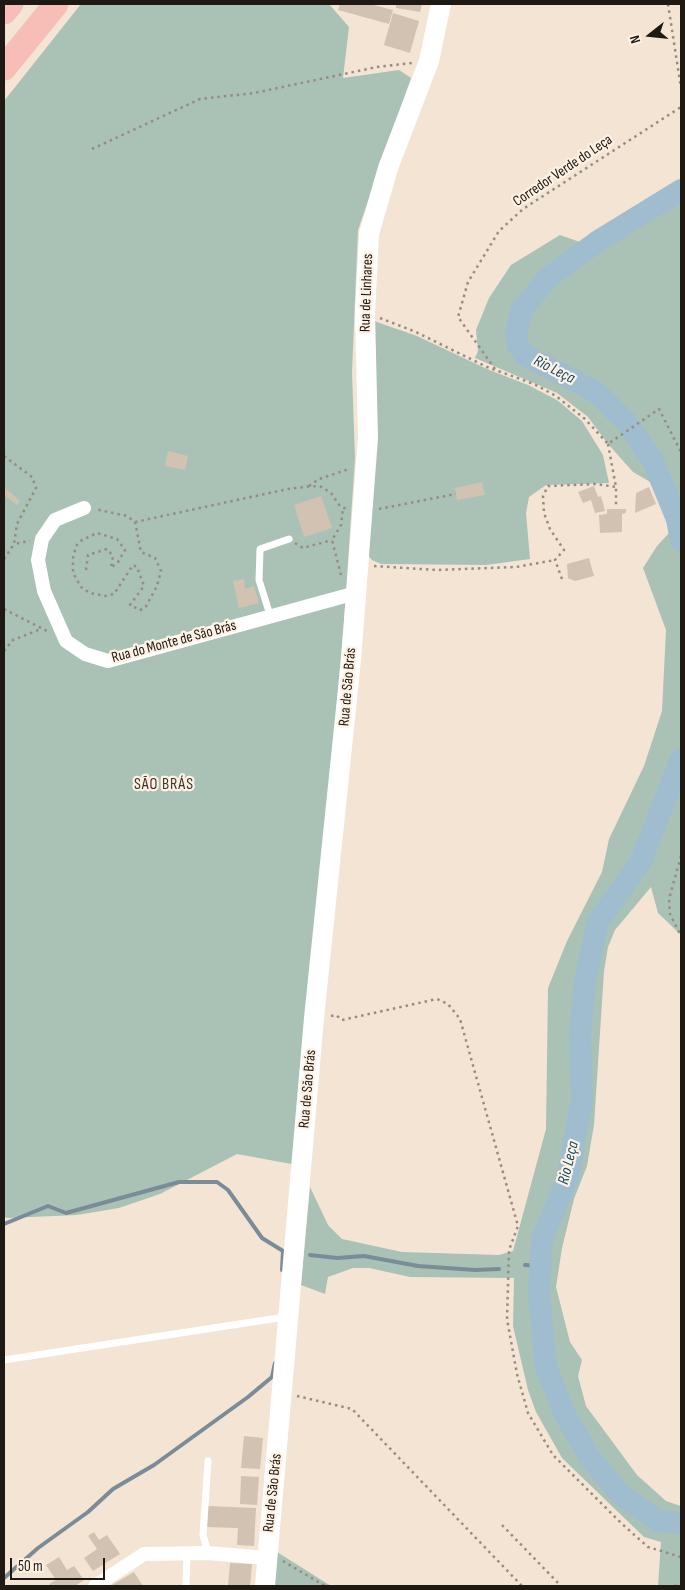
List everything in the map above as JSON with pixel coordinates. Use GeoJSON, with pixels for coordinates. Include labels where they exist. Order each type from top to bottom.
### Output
{"type":"FeatureCollection","features":[{"type":"Feature","properties":{"kind":"highway"},"geometry":{"type":"LineString","coordinates":[[4,12],[11,4]]}},
{"type":"Feature","properties":{"kind":"highway"},"geometry":{"type":"LineString","coordinates":[[4,68],[56,4]]}},
{"type":"Feature","properties":{"kind":"main road","name":"Rua de Linhares"},"geometry":{"type":"LineString","coordinates":[[356,593],[368,438],[365,312],[369,234],[388,168],[429,61],[442,4]]}},
{"type":"Feature","properties":{"kind":"main road","name":"Rua de São Brás"},"geometry":{"type":"LineString","coordinates":[[265,1586],[314,1018],[351,660],[356,593]]}},
{"type":"Feature","properties":{"kind":"street"},"geometry":{"type":"LineString","coordinates":[[66,641],[44,591],[38,560],[42,539],[55,520],[84,508]]}},
{"type":"Feature","properties":{"kind":"street","name":"Rua do Monte de São Brás"},"geometry":{"type":"LineString","coordinates":[[66,641],[85,654],[108,661],[270,615],[356,593]]}},
{"type":"Feature","properties":{"kind":"street"},"geometry":{"type":"LineString","coordinates":[[95,1586],[144,1554],[208,1553],[267,1558]]}},
{"type":"Feature","properties":{"kind":"lane"},"geometry":{"type":"LineString","coordinates":[[270,615],[259,580],[260,549],[289,539]]}},
{"type":"Feature","properties":{"kind":"lane"},"geometry":{"type":"LineString","coordinates":[[4,1360],[288,1317]]}},
{"type":"Feature","properties":{"kind":"lane"},"geometry":{"type":"LineString","coordinates":[[208,1461],[203,1535],[208,1553]]}},
{"type":"Feature","properties":{"kind":"lane"},"geometry":{"type":"LineString","coordinates":[[186,1586],[187,1553]]}},
{"type":"Feature","properties":{"kind":"path"},"geometry":{"type":"LineString","coordinates":[[668,4],[681,88]]}},
{"type":"Feature","properties":{"kind":"path"},"geometry":{"type":"LineString","coordinates":[[92,148],[200,99],[254,93],[377,67],[429,61]]}},
{"type":"Feature","properties":{"kind":"path","name":"Corredor Verde do Leça"},"geometry":{"type":"LineString","coordinates":[[496,370],[458,317],[468,282],[499,231],[523,209],[681,107]]}},
{"type":"Feature","properties":{"kind":"path"},"geometry":{"type":"LineString","coordinates":[[365,312],[416,332],[496,370],[534,384],[556,396],[585,419],[609,443],[616,487],[616,507]]}},
{"type":"Feature","properties":{"kind":"path"},"geometry":{"type":"LineString","coordinates":[[609,443],[659,409],[681,452]]}},
{"type":"Feature","properties":{"kind":"path"},"geometry":{"type":"LineString","coordinates":[[4,456],[32,477],[36,488],[17,524],[14,544],[4,559]]}},
{"type":"Feature","properties":{"kind":"path"},"geometry":{"type":"LineString","coordinates":[[307,487],[319,479],[354,467]]}},
{"type":"Feature","properties":{"kind":"path"},"geometry":{"type":"LineString","coordinates":[[359,554],[376,567],[437,570],[516,567],[556,560],[564,550],[550,529],[544,512],[543,496],[548,486],[596,484],[616,487]]}},
{"type":"Feature","properties":{"kind":"path"},"geometry":{"type":"LineString","coordinates":[[135,522],[288,489],[307,487],[322,487],[344,509],[351,509]]}},
{"type":"Feature","properties":{"kind":"path"},"geometry":{"type":"LineString","coordinates":[[372,510],[456,494]]}},
{"type":"Feature","properties":{"kind":"path"},"geometry":{"type":"LineString","coordinates":[[84,508],[127,516],[135,522],[141,552],[155,558],[161,571],[157,586],[145,608],[140,610],[130,605],[144,586],[139,571],[133,565],[119,589],[114,594],[104,596],[90,593],[81,586],[73,573],[73,558],[76,546],[82,540],[97,533],[117,539],[125,550],[118,562],[111,568],[113,556],[107,550],[88,556],[86,570]]}},
{"type":"Feature","properties":{"kind":"path"},"geometry":{"type":"LineString","coordinates":[[289,539],[303,548],[332,540],[341,525],[344,509]]}},
{"type":"Feature","properties":{"kind":"path"},"geometry":{"type":"LineString","coordinates":[[14,544],[42,539]]}},
{"type":"Feature","properties":{"kind":"path"},"geometry":{"type":"LineString","coordinates":[[332,540],[341,575]]}},
{"type":"Feature","properties":{"kind":"path"},"geometry":{"type":"LineString","coordinates":[[556,560],[562,579]]}},
{"type":"Feature","properties":{"kind":"path"},"geometry":{"type":"LineString","coordinates":[[4,609],[66,641]]}},
{"type":"Feature","properties":{"kind":"path"},"geometry":{"type":"LineString","coordinates":[[4,651],[14,640],[41,628]]}},
{"type":"Feature","properties":{"kind":"path"},"geometry":{"type":"LineString","coordinates":[[681,856],[669,899],[670,914],[681,936]]}},
{"type":"Feature","properties":{"kind":"path"},"geometry":{"type":"LineString","coordinates":[[314,1018],[336,1015],[342,1020],[437,999],[448,1004],[460,1019],[518,1226],[509,1250],[507,1319],[517,1374],[528,1413],[553,1455],[621,1523],[648,1547],[681,1557]]}},
{"type":"Feature","properties":{"kind":"path"},"geometry":{"type":"LineString","coordinates":[[283,1394],[352,1409],[522,1586]]}},
{"type":"Feature","properties":{"kind":"path"},"geometry":{"type":"LineString","coordinates":[[502,1525],[561,1586]]}},
{"type":"Feature","properties":{"kind":"path"},"geometry":{"type":"LineString","coordinates":[[267,1558],[285,1561],[325,1586]]}},
{"type":"Feature","properties":{"kind":"path"},"geometry":{"type":"LineString","coordinates":[[674,1586],[681,1585]]}},
{"type":"Feature","properties":{"kind":"green space"},"geometry":{"type":"Polygon","coordinates":[[[81,4],[329,4],[349,27],[343,78],[399,70],[411,78],[358,230],[352,372],[355,458],[344,621],[297,1165],[237,1154],[160,1194],[119,1208],[77,1215],[8,1218],[4,1217],[4,101],[81,4]]]}},
{"type":"Feature","properties":{"kind":"green space"},"geometry":{"type":"Polygon","coordinates":[[[681,202],[681,935],[658,913],[651,887],[615,930],[608,947],[604,971],[594,1125],[587,1166],[574,1199],[562,1248],[556,1287],[570,1342],[582,1360],[578,1376],[586,1406],[637,1475],[666,1501],[681,1506],[681,1586],[658,1586],[661,1542],[644,1537],[562,1458],[536,1412],[528,1390],[513,1326],[514,1278],[410,1277],[369,1268],[353,1268],[328,1277],[325,1294],[301,1285],[310,1187],[328,1225],[342,1239],[402,1252],[499,1255],[513,1251],[546,1129],[548,988],[567,941],[602,872],[609,839],[644,766],[662,711],[666,630],[643,568],[657,546],[670,532],[652,483],[633,472],[608,444],[588,417],[557,393],[475,358],[478,351],[476,330],[489,298],[511,265],[560,235],[603,250],[681,202]]]}},
{"type":"Feature","properties":{"kind":"green space"},"geometry":{"type":"Polygon","coordinates":[[[374,321],[417,336],[487,369],[528,385],[557,400],[582,421],[603,455],[609,483],[546,485],[529,497],[526,513],[530,559],[486,565],[381,564],[372,560],[366,553],[374,321]]]}},
{"type":"Feature","properties":{"kind":"green space"},"geometry":{"type":"Polygon","coordinates":[[[277,1552],[331,1586],[274,1586],[277,1552]]]}},
{"type":"Feature","properties":{"kind":"building"},"geometry":{"type":"Polygon","coordinates":[[[340,4],[370,4],[393,10],[389,24],[338,10],[340,4]]]}},
{"type":"Feature","properties":{"kind":"building"},"geometry":{"type":"Polygon","coordinates":[[[396,4],[422,4],[420,12],[396,8],[396,4]]]}},
{"type":"Feature","properties":{"kind":"building"},"geometry":{"type":"Polygon","coordinates":[[[393,13],[419,21],[410,53],[384,45],[393,13]]]}},
{"type":"Feature","properties":{"kind":"building"},"geometry":{"type":"Polygon","coordinates":[[[168,451],[188,456],[185,470],[165,466],[168,451]]]}},
{"type":"Feature","properties":{"kind":"building"},"geometry":{"type":"Polygon","coordinates":[[[482,482],[485,495],[457,500],[455,488],[482,482]]]}},
{"type":"Feature","properties":{"kind":"building"},"geometry":{"type":"Polygon","coordinates":[[[594,486],[598,497],[601,496],[605,511],[595,513],[591,500],[583,503],[578,492],[594,486]]]}},
{"type":"Feature","properties":{"kind":"building"},"geometry":{"type":"Polygon","coordinates":[[[4,487],[20,501],[17,505],[4,495],[4,487]]]}},
{"type":"Feature","properties":{"kind":"building"},"geometry":{"type":"Polygon","coordinates":[[[649,487],[656,504],[635,513],[636,493],[649,487]]]}},
{"type":"Feature","properties":{"kind":"building"},"geometry":{"type":"Polygon","coordinates":[[[321,496],[332,528],[304,537],[294,505],[321,496]]]}},
{"type":"Feature","properties":{"kind":"building"},"geometry":{"type":"Polygon","coordinates":[[[607,509],[626,509],[626,513],[622,514],[622,532],[600,533],[599,515],[607,514],[607,509]]]}},
{"type":"Feature","properties":{"kind":"building"},"geometry":{"type":"Polygon","coordinates":[[[589,558],[594,576],[575,581],[568,578],[567,564],[589,558]]]}},
{"type":"Feature","properties":{"kind":"building"},"geometry":{"type":"Polygon","coordinates":[[[244,579],[245,589],[254,586],[259,603],[239,608],[233,581],[244,579]]]}},
{"type":"Feature","properties":{"kind":"building"},"geometry":{"type":"Polygon","coordinates":[[[244,1436],[263,1438],[260,1469],[241,1468],[244,1436]]]}},
{"type":"Feature","properties":{"kind":"building"},"geometry":{"type":"Polygon","coordinates":[[[241,1476],[259,1477],[257,1505],[240,1504],[241,1476]]]}},
{"type":"Feature","properties":{"kind":"building"},"geometry":{"type":"Polygon","coordinates":[[[208,1506],[256,1508],[254,1546],[237,1545],[238,1528],[207,1527],[208,1506]]]}},
{"type":"Feature","properties":{"kind":"building"},"geometry":{"type":"Polygon","coordinates":[[[94,1532],[99,1540],[107,1535],[120,1554],[93,1571],[84,1558],[97,1549],[88,1536],[94,1532]]]}},
{"type":"Feature","properties":{"kind":"building"},"geometry":{"type":"Polygon","coordinates":[[[59,1557],[67,1570],[74,1566],[84,1580],[75,1586],[50,1586],[49,1584],[56,1580],[46,1565],[59,1557]]]}},
{"type":"Feature","properties":{"kind":"building"},"geometry":{"type":"Polygon","coordinates":[[[230,1563],[252,1564],[250,1586],[228,1586],[230,1563]]]}},
{"type":"Feature","properties":{"kind":"building"},"geometry":{"type":"Polygon","coordinates":[[[134,1572],[143,1586],[110,1586],[134,1572]]]}},
{"type":"Feature","properties":{"kind":"waterway","name":"Rio Leça"},"geometry":{"type":"LineString","coordinates":[[681,190],[598,241],[549,277],[522,309],[516,332],[517,344],[526,356],[596,392],[628,424],[653,461],[677,519],[681,541]]}},
{"type":"Feature","properties":{"kind":"waterway","name":"Rio Leça"},"geometry":{"type":"LineString","coordinates":[[681,759],[641,861],[598,922],[585,980],[580,1037],[582,1099],[568,1177],[542,1239],[539,1294],[546,1367],[565,1415],[590,1458],[620,1494],[658,1521],[681,1523]]}},
{"type":"Feature","properties":{"kind":"waterway"},"geometry":{"type":"LineString","coordinates":[[4,1224],[48,1206],[66,1213],[179,1182],[217,1182],[228,1190],[262,1238],[283,1251],[282,1270]]}},
{"type":"Feature","properties":{"kind":"waterway"},"geometry":{"type":"LineString","coordinates":[[310,1255],[337,1258],[364,1256],[418,1266],[475,1270],[499,1269]]}},
{"type":"Feature","properties":{"kind":"waterway"},"geometry":{"type":"LineString","coordinates":[[525,1265],[541,1266]]}},
{"type":"Feature","properties":{"kind":"waterway"},"geometry":{"type":"LineString","coordinates":[[4,1578],[38,1548],[88,1512],[113,1489],[154,1465],[248,1397],[272,1377],[275,1363]]}},
{"type":"Feature","properties":{"kind":"district","name":"SÃO BRÁS"},"geometry":{"type":"Point","coordinates":[164,785]}}]}
